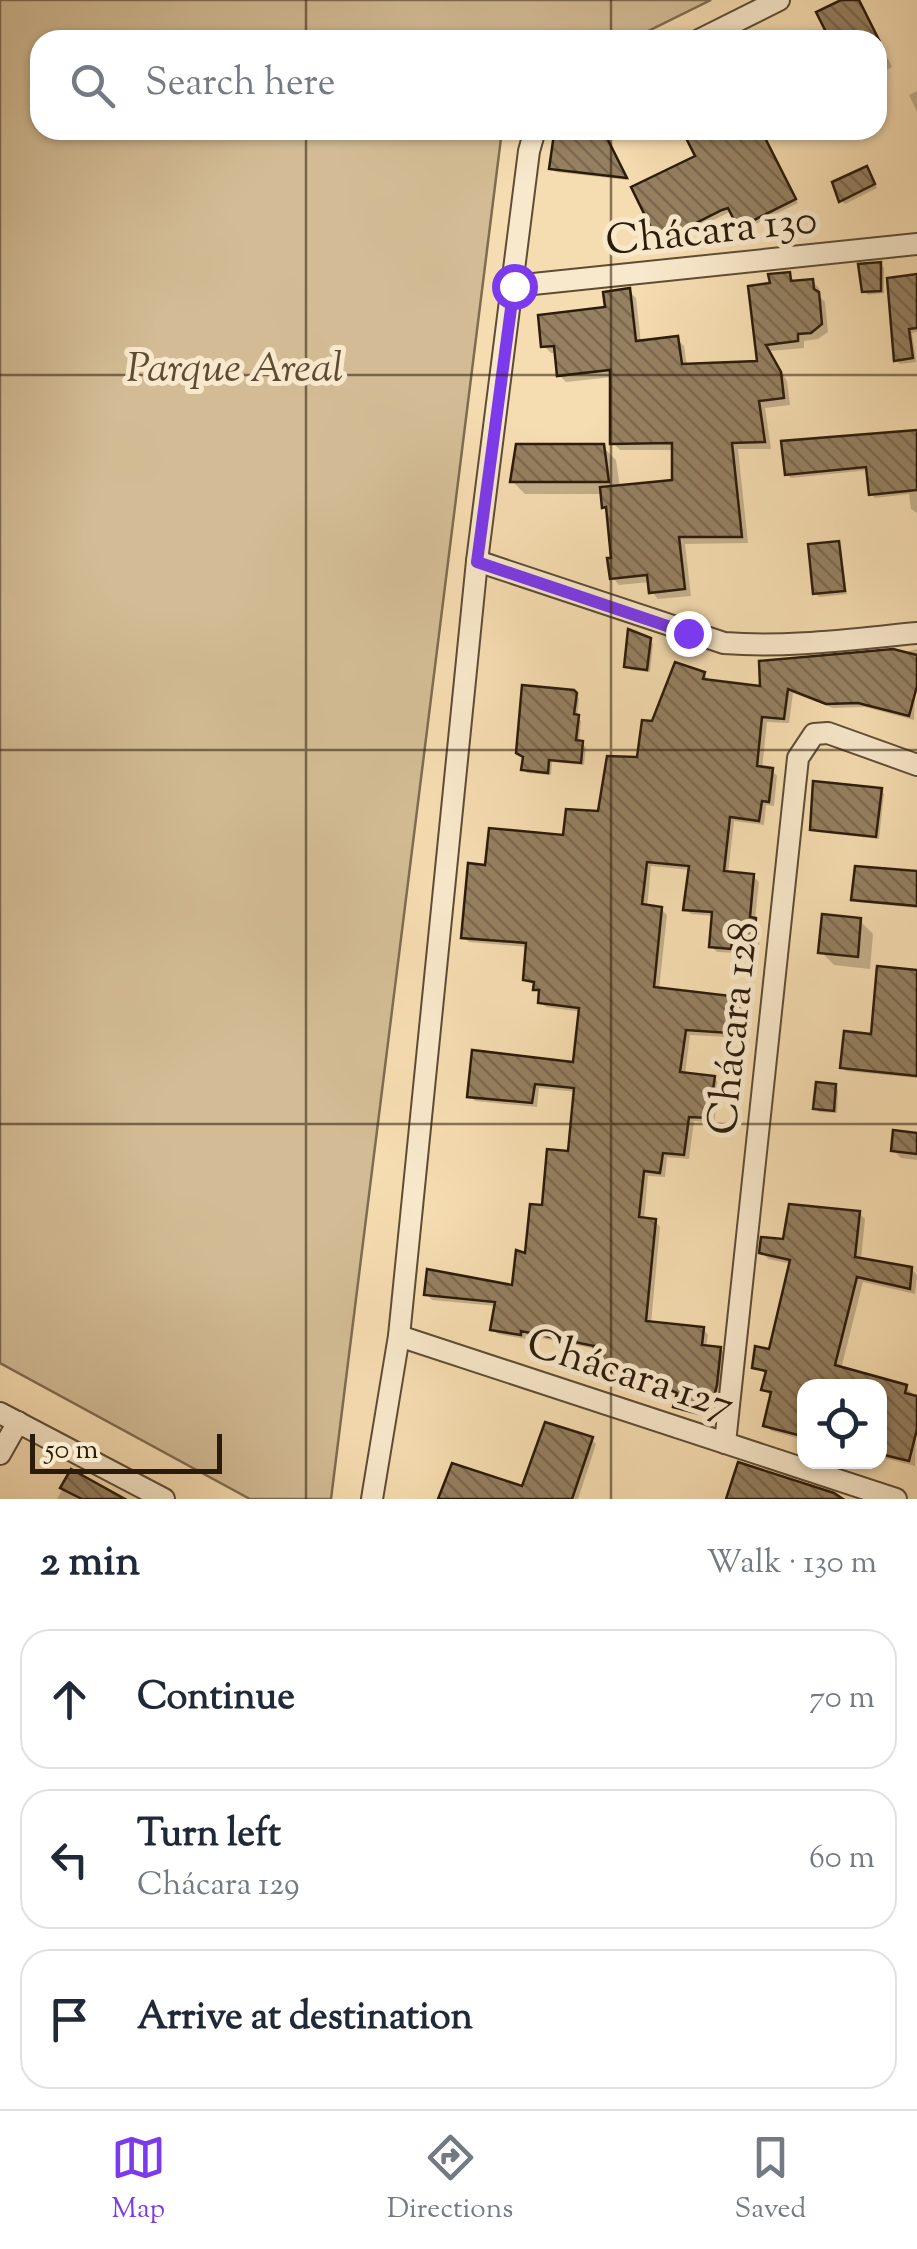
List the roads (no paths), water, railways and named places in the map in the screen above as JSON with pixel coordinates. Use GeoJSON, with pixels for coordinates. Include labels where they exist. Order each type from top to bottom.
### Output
{"type":"FeatureCollection","features":[{"type":"Feature","properties":{"kind":"street"},"geometry":{"type":"LineString","coordinates":[[719,30],[778,0]]}},
{"type":"Feature","properties":{"kind":"street"},"geometry":{"type":"LineString","coordinates":[[372,1499],[399,1336],[477,562],[532,140]]}},
{"type":"Feature","properties":{"kind":"street","name":"Chácara 130"},"geometry":{"type":"LineString","coordinates":[[514,286],[917,244]]}},
{"type":"Feature","properties":{"kind":"street"},"geometry":{"type":"LineString","coordinates":[[477,562],[724,643],[755,646],[917,633]]}},
{"type":"Feature","properties":{"kind":"street","name":"Chácara 128"},"geometry":{"type":"LineString","coordinates":[[725,1443],[798,758],[814,734],[828,733],[917,765]]}},
{"type":"Feature","properties":{"kind":"street","name":"Chácara 127"},"geometry":{"type":"LineString","coordinates":[[399,1336],[896,1499]]}},
{"type":"Feature","properties":{"kind":"street"},"geometry":{"type":"LineString","coordinates":[[0,1454],[9,1418],[164,1499]]}},
{"type":"Feature","properties":{"kind":"park label","name":"Parque Areal"},"geometry":{"type":"Point","coordinates":[235,366]}}]}
